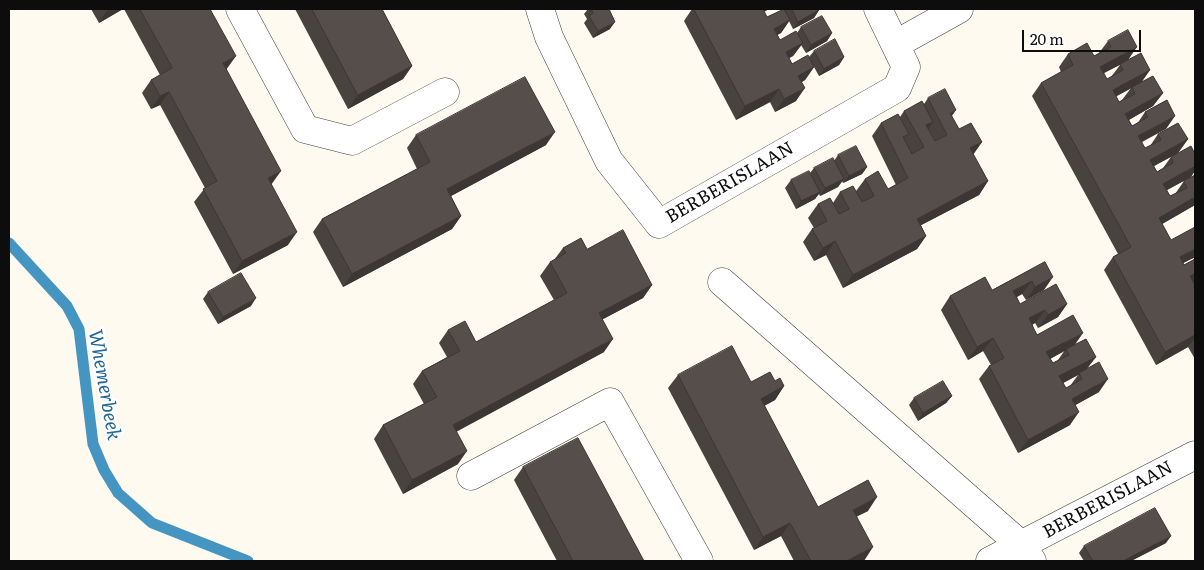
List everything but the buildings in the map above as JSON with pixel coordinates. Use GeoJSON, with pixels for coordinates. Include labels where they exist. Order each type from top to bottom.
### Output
{"type":"FeatureCollection","features":[{"type":"Feature","properties":{"kind":"street"},"geometry":{"type":"LineString","coordinates":[[240,9],[305,129],[352,141],[445,92]]}},
{"type":"Feature","properties":{"kind":"street","name":"BERBERISLAAN"},"geometry":{"type":"LineString","coordinates":[[540,9],[549,37],[609,161],[659,224],[897,88],[906,67],[878,9]]}},
{"type":"Feature","properties":{"kind":"street"},"geometry":{"type":"LineString","coordinates":[[896,44],[959,9]]}},
{"type":"Feature","properties":{"kind":"street","name":"BERBERISLAAN"},"geometry":{"type":"LineString","coordinates":[[722,282],[1026,553]]}},
{"type":"Feature","properties":{"kind":"street"},"geometry":{"type":"LineString","coordinates":[[471,476],[610,402],[699,561]]}},
{"type":"Feature","properties":{"kind":"street","name":"BERBERISLAAN"},"geometry":{"type":"LineString","coordinates":[[990,561],[1026,553],[1195,454]]}},
{"type":"Feature","properties":{"kind":"waterway","name":"Whemerbeek"},"geometry":{"type":"LineString","coordinates":[[9,243],[67,306],[79,329],[93,444],[104,470],[118,493],[152,523],[248,561]]}}]}
